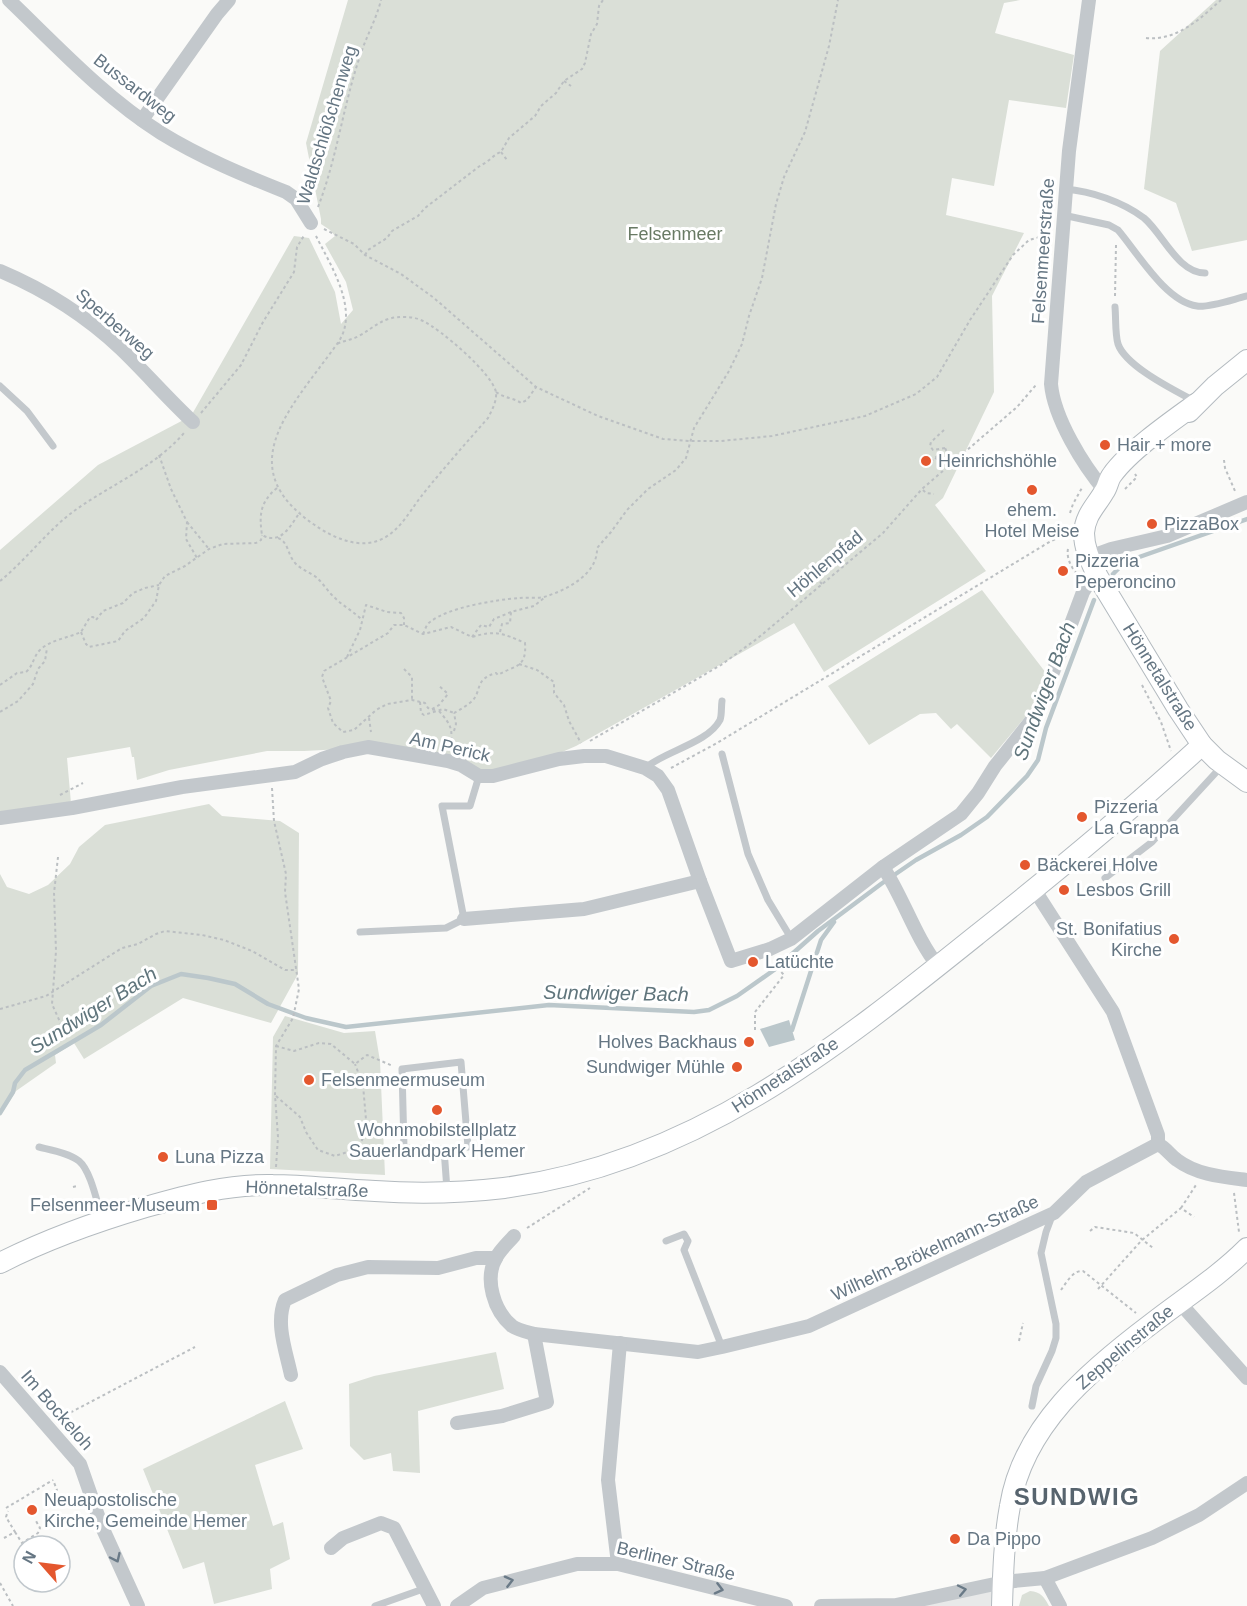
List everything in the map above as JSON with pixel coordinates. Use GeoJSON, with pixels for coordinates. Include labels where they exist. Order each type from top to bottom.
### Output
{"type":"FeatureCollection","features":[{"type":"Feature","properties":{"kind":"main road"},"geometry":{"type":"LineString","coordinates":[[1084,534],[1089,514],[1105,491],[1110,476],[1170,422],[1197,403],[1247,360]]}},
{"type":"Feature","properties":{"kind":"main road","name":"Hönnetalstraße"},"geometry":{"type":"LineString","coordinates":[[0,1263],[60,1234],[209,1190],[274,1185],[379,1192],[447,1193],[505,1188],[563,1178],[598,1169],[656,1148],[712,1121],[784,1079],[867,1022],[1034,890],[1112,825],[1202,744],[1178,709],[1098,576],[1089,557],[1084,534]]}},
{"type":"Feature","properties":{"kind":"main road"},"geometry":{"type":"LineString","coordinates":[[1202,744],[1223,765],[1247,782]]}},
{"type":"Feature","properties":{"kind":"main road","name":"Zeppelinstraße"},"geometry":{"type":"LineString","coordinates":[[1002,1606],[1010,1506],[1038,1415],[1150,1324],[1227,1268],[1245,1251]]}},
{"type":"Feature","properties":{"kind":"street","name":"Bussardweg"},"geometry":{"type":"LineString","coordinates":[[9,0],[95,82],[142,120],[211,160],[286,192],[296,199],[311,223]]}},
{"type":"Feature","properties":{"kind":"street"},"geometry":{"type":"LineString","coordinates":[[142,120],[229,0]]}},
{"type":"Feature","properties":{"kind":"street","name":"Felsenmeerstraße"},"geometry":{"type":"LineString","coordinates":[[1089,0],[1065,189],[1051,384],[1058,414],[1090,474],[1105,491]]}},
{"type":"Feature","properties":{"kind":"street","name":"Sperberweg"},"geometry":{"type":"LineString","coordinates":[[0,271],[32,285],[88,320],[120,348],[194,422]]}},
{"type":"Feature","properties":{"kind":"street"},"geometry":{"type":"LineString","coordinates":[[1089,557],[1111,549],[1167,536],[1244,503]]}},
{"type":"Feature","properties":{"kind":"street"},"geometry":{"type":"LineString","coordinates":[[791,939],[961,814],[1038,712],[1083,592],[1088,584],[1098,576]]}},
{"type":"Feature","properties":{"kind":"street","name":"Am Perick"},"geometry":{"type":"LineString","coordinates":[[0,818],[72,808],[182,787],[295,772],[322,759],[368,747],[448,761],[479,776],[493,776],[539,763],[584,756],[606,756],[645,768],[657,776],[668,790],[731,960],[770,949],[791,939]]}},
{"type":"Feature","properties":{"kind":"street"},"geometry":{"type":"LineString","coordinates":[[885,869],[938,966]]}},
{"type":"Feature","properties":{"kind":"street"},"geometry":{"type":"LineString","coordinates":[[464,919],[584,909],[700,881]]}},
{"type":"Feature","properties":{"kind":"street"},"geometry":{"type":"LineString","coordinates":[[1034,890],[1113,1012],[1158,1136],[1158,1144],[1190,1168],[1204,1173],[1247,1180]]}},
{"type":"Feature","properties":{"kind":"street","name":"Wilhelm-Brökelmann-Straße"},"geometry":{"type":"LineString","coordinates":[[496,1258],[491,1276],[492,1292],[504,1317],[514,1327],[534,1335],[698,1352],[810,1326],[1054,1212],[1086,1182],[1158,1144]]}},
{"type":"Feature","properties":{"kind":"street"},"geometry":{"type":"LineString","coordinates":[[291,1375],[281,1325],[280,1310],[285,1300],[337,1275],[368,1267],[438,1268],[476,1258],[496,1258],[514,1236]]}},
{"type":"Feature","properties":{"kind":"street"},"geometry":{"type":"LineString","coordinates":[[1179,1302],[1247,1378]]}},
{"type":"Feature","properties":{"kind":"street"},"geometry":{"type":"LineString","coordinates":[[458,1423],[502,1416],[547,1402],[534,1335]]}},
{"type":"Feature","properties":{"kind":"street"},"geometry":{"type":"LineString","coordinates":[[618,1564],[608,1480],[620,1343]]}},
{"type":"Feature","properties":{"kind":"street","name":"Im Bockeloh"},"geometry":{"type":"LineString","coordinates":[[0,1372],[81,1464],[102,1527],[138,1606]]}},
{"type":"Feature","properties":{"kind":"street"},"geometry":{"type":"LineString","coordinates":[[821,1606],[896,1605],[1004,1582],[1045,1578],[1152,1538],[1199,1515],[1247,1483]]}},
{"type":"Feature","properties":{"kind":"street"},"geometry":{"type":"LineString","coordinates":[[331,1548],[343,1538],[381,1523],[394,1528],[434,1606]]}},
{"type":"Feature","properties":{"kind":"street","name":"Berliner Straße"},"geometry":{"type":"LineString","coordinates":[[457,1606],[483,1587],[577,1564],[618,1564],[786,1606]]}},
{"type":"Feature","properties":{"kind":"street"},"geometry":{"type":"LineString","coordinates":[[1045,1578],[1060,1606]]}},
{"type":"Feature","properties":{"kind":"lane"},"geometry":{"type":"LineString","coordinates":[[1065,189],[1076,190],[1123,205],[1150,223],[1185,266],[1194,272],[1205,273]]}},
{"type":"Feature","properties":{"kind":"lane"},"geometry":{"type":"LineString","coordinates":[[1063,215],[1108,225],[1118,230],[1161,285],[1190,304],[1198,306],[1247,296]]}},
{"type":"Feature","properties":{"kind":"lane"},"geometry":{"type":"LineString","coordinates":[[1115,307],[1118,345],[1133,363],[1156,380],[1197,403]]}},
{"type":"Feature","properties":{"kind":"lane"},"geometry":{"type":"LineString","coordinates":[[0,386],[27,411],[53,446]]}},
{"type":"Feature","properties":{"kind":"lane"},"geometry":{"type":"LineString","coordinates":[[645,768],[655,760],[712,730],[721,718],[722,701]]}},
{"type":"Feature","properties":{"kind":"lane"},"geometry":{"type":"LineString","coordinates":[[722,754],[748,854],[768,900],[791,939]]}},
{"type":"Feature","properties":{"kind":"lane"},"geometry":{"type":"LineString","coordinates":[[1105,878],[1152,842],[1223,765]]}},
{"type":"Feature","properties":{"kind":"lane"},"geometry":{"type":"LineString","coordinates":[[360,932],[446,928],[464,919],[442,806],[470,806],[479,776]]}},
{"type":"Feature","properties":{"kind":"lane"},"geometry":{"type":"LineString","coordinates":[[461,1062],[468,1148],[444,1149],[404,1148],[402,1069],[461,1062]]}},
{"type":"Feature","properties":{"kind":"lane"},"geometry":{"type":"LineString","coordinates":[[39,1147],[69,1156],[80,1162],[90,1181],[102,1221]]}},
{"type":"Feature","properties":{"kind":"lane"},"geometry":{"type":"LineString","coordinates":[[444,1149],[447,1193]]}},
{"type":"Feature","properties":{"kind":"lane"},"geometry":{"type":"LineString","coordinates":[[1038,1415],[1036,1386],[1056,1338],[1056,1324],[1041,1253],[1054,1212]]}},
{"type":"Feature","properties":{"kind":"lane"},"geometry":{"type":"LineString","coordinates":[[666,1240],[684,1234],[687,1241],[684,1250],[722,1347]]}},
{"type":"Feature","properties":{"kind":"lane"},"geometry":{"type":"LineString","coordinates":[[375,1606],[426,1588]]}},
{"type":"Feature","properties":{"kind":"path","name":"Waldschlößchenweg"},"geometry":{"type":"LineString","coordinates":[[311,223],[328,182],[360,56],[381,0]]}},
{"type":"Feature","properties":{"kind":"path"},"geometry":{"type":"LineString","coordinates":[[365,255],[368,250],[387,238],[399,225],[418,216],[481,165],[489,162],[501,152],[509,138],[535,116],[564,81],[577,73],[585,63],[591,34],[597,24],[599,6],[603,0]]}},
{"type":"Feature","properties":{"kind":"path"},"geometry":{"type":"LineString","coordinates":[[472,637],[481,625],[489,627],[494,619],[534,606],[579,580],[590,570],[597,557],[597,548],[627,510],[648,489],[676,470],[686,459],[694,428],[729,371],[742,344],[748,316],[762,278],[784,177],[805,132],[829,46],[838,0]]}},
{"type":"Feature","properties":{"kind":"path"},"geometry":{"type":"LineString","coordinates":[[1146,38],[1158,39],[1194,25],[1221,0]]}},
{"type":"Feature","properties":{"kind":"path"},"geometry":{"type":"LineString","coordinates":[[564,81],[571,86]]}},
{"type":"Feature","properties":{"kind":"path"},"geometry":{"type":"LineString","coordinates":[[501,152],[507,160]]}},
{"type":"Feature","properties":{"kind":"path"},"geometry":{"type":"LineString","coordinates":[[311,223],[354,244],[365,255],[401,274],[434,298],[536,387],[598,416],[663,439],[689,441],[721,441],[772,436],[865,416],[916,394],[936,377],[1013,255],[1029,240],[1040,237],[1061,238]]}},
{"type":"Feature","properties":{"kind":"path"},"geometry":{"type":"LineString","coordinates":[[311,223],[340,287],[347,317],[342,338],[286,415],[271,454],[272,474],[277,488],[300,512],[339,540],[371,543],[384,539],[397,529],[425,492],[488,418],[495,405],[496,392]]}},
{"type":"Feature","properties":{"kind":"path"},"geometry":{"type":"LineString","coordinates":[[1115,307],[1118,230]]}},
{"type":"Feature","properties":{"kind":"path"},"geometry":{"type":"LineString","coordinates":[[338,344],[359,336],[376,323],[401,316],[414,318],[436,330],[478,365],[496,392],[505,398],[516,399],[521,403],[527,400],[536,387]]}},
{"type":"Feature","properties":{"kind":"path","name":"Höhlenpfad"},"geometry":{"type":"LineString","coordinates":[[518,664],[537,670],[554,682],[554,693],[564,705],[569,721],[584,747],[588,742],[721,665],[758,639],[884,533],[922,489],[1017,407],[1037,384]]}},
{"type":"Feature","properties":{"kind":"path"},"geometry":{"type":"LineString","coordinates":[[927,462],[947,450],[944,447],[933,450],[930,446],[931,442],[944,430]]}},
{"type":"Feature","properties":{"kind":"path"},"geometry":{"type":"LineString","coordinates":[[159,455],[171,489],[187,522],[209,549]]}},
{"type":"Feature","properties":{"kind":"path"},"geometry":{"type":"LineString","coordinates":[[934,458],[949,466]]}},
{"type":"Feature","properties":{"kind":"path"},"geometry":{"type":"LineString","coordinates":[[1224,460],[1232,486],[1244,503]]}},
{"type":"Feature","properties":{"kind":"path"},"geometry":{"type":"LineString","coordinates":[[81,633],[89,647],[118,641],[124,631],[144,618],[156,602],[159,585],[165,576],[185,567],[209,549],[223,544],[256,543],[261,540],[260,517],[263,503],[277,488]]}},
{"type":"Feature","properties":{"kind":"path"},"geometry":{"type":"LineString","coordinates":[[922,489],[926,493],[934,494]]}},
{"type":"Feature","properties":{"kind":"path"},"geometry":{"type":"LineString","coordinates":[[278,538],[287,532],[300,512]]}},
{"type":"Feature","properties":{"kind":"path"},"geometry":{"type":"LineString","coordinates":[[187,522],[186,539],[197,558]]}},
{"type":"Feature","properties":{"kind":"path"},"geometry":{"type":"LineString","coordinates":[[657,776],[717,743],[1051,541],[1068,534],[1084,534]]}},
{"type":"Feature","properties":{"kind":"path"},"geometry":{"type":"LineString","coordinates":[[262,535],[267,538],[284,540],[287,545],[286,551],[298,566],[318,579],[336,599],[361,619]]}},
{"type":"Feature","properties":{"kind":"path"},"geometry":{"type":"LineString","coordinates":[[812,573],[822,584]]}},
{"type":"Feature","properties":{"kind":"path"},"geometry":{"type":"LineString","coordinates":[[0,685],[17,673],[26,672],[32,667],[40,650],[81,633],[86,623],[91,622],[89,620],[93,617],[96,620],[103,611],[123,603],[134,593],[159,585]]}},
{"type":"Feature","properties":{"kind":"path"},"geometry":{"type":"LineString","coordinates":[[423,634],[428,624],[442,615],[485,602],[521,597],[546,597]]}},
{"type":"Feature","properties":{"kind":"path"},"geometry":{"type":"LineString","coordinates":[[347,657],[360,630],[366,605],[387,612],[401,613],[404,625]]}},
{"type":"Feature","properties":{"kind":"path"},"geometry":{"type":"LineString","coordinates":[[500,632],[502,624],[510,623],[511,612]]}},
{"type":"Feature","properties":{"kind":"path"},"geometry":{"type":"LineString","coordinates":[[453,732],[448,722],[435,710],[412,700],[387,704],[376,710],[354,730],[343,732],[333,723],[328,708],[331,701],[322,677],[324,671],[388,633],[394,625],[404,625],[423,634],[451,627],[472,637],[488,632],[500,632],[525,643],[526,653],[516,668],[498,675],[496,673],[487,676],[477,687],[477,694],[472,701],[454,713]]}},
{"type":"Feature","properties":{"kind":"path"},"geometry":{"type":"LineString","coordinates":[[0,712],[18,701],[33,684],[38,669],[45,661],[47,646]]}},
{"type":"Feature","properties":{"kind":"path"},"geometry":{"type":"LineString","coordinates":[[404,669],[412,678],[412,700]]}},
{"type":"Feature","properties":{"kind":"path"},"geometry":{"type":"LineString","coordinates":[[1141,683],[1172,750],[1168,758]]}},
{"type":"Feature","properties":{"kind":"path"},"geometry":{"type":"LineString","coordinates":[[435,710],[448,694],[438,685]]}},
{"type":"Feature","properties":{"kind":"path"},"geometry":{"type":"LineString","coordinates":[[420,702],[421,713],[424,715],[443,709],[454,713]]}},
{"type":"Feature","properties":{"kind":"path"},"geometry":{"type":"LineString","coordinates":[[448,761],[456,724],[454,713]]}},
{"type":"Feature","properties":{"kind":"path"},"geometry":{"type":"LineString","coordinates":[[369,718],[371,732]]}},
{"type":"Feature","properties":{"kind":"path"},"geometry":{"type":"LineString","coordinates":[[270,774],[274,821],[285,874],[285,892],[299,989],[293,1018],[276,1046],[275,1095],[278,1137],[274,1185]]}},
{"type":"Feature","properties":{"kind":"path"},"geometry":{"type":"LineString","coordinates":[[58,857],[54,893],[56,951],[52,1004],[65,1034]]}},
{"type":"Feature","properties":{"kind":"path"},"geometry":{"type":"LineString","coordinates":[[0,1009],[46,996],[122,948],[138,944],[165,931],[224,940],[252,951],[285,970],[298,970]]}},
{"type":"Feature","properties":{"kind":"path"},"geometry":{"type":"LineString","coordinates":[[755,1030],[755,1012],[784,975],[773,962]]}},
{"type":"Feature","properties":{"kind":"path"},"geometry":{"type":"LineString","coordinates":[[275,1095],[300,1117],[306,1132],[318,1150],[335,1156],[357,1149],[367,1131],[363,1085],[355,1064],[331,1044],[319,1043],[294,1051],[276,1046]]}},
{"type":"Feature","properties":{"kind":"path"},"geometry":{"type":"LineString","coordinates":[[355,1064],[367,1055],[402,1069]]}},
{"type":"Feature","properties":{"kind":"path"},"geometry":{"type":"LineString","coordinates":[[514,1236],[601,1181],[598,1169]]}},
{"type":"Feature","properties":{"kind":"path"},"geometry":{"type":"LineString","coordinates":[[1098,1289],[1142,1241],[1181,1208],[1204,1173]]}},
{"type":"Feature","properties":{"kind":"path"},"geometry":{"type":"LineString","coordinates":[[1231,1178],[1245,1251]]}},
{"type":"Feature","properties":{"kind":"path"},"geometry":{"type":"LineString","coordinates":[[1181,1208],[1194,1217]]}},
{"type":"Feature","properties":{"kind":"path"},"geometry":{"type":"LineString","coordinates":[[1090,1231],[1095,1227],[1134,1233],[1153,1248]]}},
{"type":"Feature","properties":{"kind":"path"},"geometry":{"type":"LineString","coordinates":[[1051,1302],[1078,1270],[1083,1270],[1150,1324]]}},
{"type":"Feature","properties":{"kind":"path"},"geometry":{"type":"LineString","coordinates":[[1019,1341],[1023,1323]]}},
{"type":"Feature","properties":{"kind":"path"},"geometry":{"type":"LineString","coordinates":[[47,1425],[195,1347]]}},
{"type":"Feature","properties":{"kind":"path"},"geometry":{"type":"LineString","coordinates":[[36,1521],[40,1528],[38,1533],[22,1542],[6,1517],[7,1510],[53,1479],[57,1490],[56,1495],[49,1500]]}},
{"type":"Feature","properties":{"kind":"path"},"geometry":{"type":"LineString","coordinates":[[4,1538],[15,1532]]}},
{"type":"Feature","properties":{"kind":"path"},"geometry":{"type":"LineString","coordinates":[[0,1583],[13,1606]]}},
{"type":"Feature","properties":{"kind":"shaded area"},"geometry":{"type":"Polygon","coordinates":[[[789,1020],[795,1040],[769,1047],[760,1029],[789,1020]]]}},
{"type":"Feature","properties":{"kind":"shaded area"},"geometry":{"type":"Polygon","coordinates":[[[997,1590],[997,1606],[920,1606],[997,1590]]]}},
{"type":"Feature","properties":{"kind":"green space","name":"Felsenmeer"},"geometry":{"type":"Polygon","coordinates":[[[348,0],[1020,0],[1004,3],[995,33],[1074,55],[1066,108],[1009,100],[994,186],[952,178],[946,215],[1024,233],[992,296],[994,392],[943,498],[935,505],[986,571],[824,672],[794,623],[576,746],[546,759],[481,775],[380,747],[267,751],[169,770],[137,780],[134,757],[132,757],[130,747],[67,758],[71,803],[0,815],[0,550],[98,465],[191,416],[294,236],[309,238],[335,292],[341,324],[353,310],[346,282],[325,244],[335,236],[321,224],[306,143],[348,0]]]}},
{"type":"Feature","properties":{"kind":"green space"},"geometry":{"type":"Polygon","coordinates":[[[1216,0],[1247,0],[1247,240],[1192,251],[1176,203],[1144,189],[1160,51],[1216,0]]]}},
{"type":"Feature","properties":{"kind":"green space"},"geometry":{"type":"Polygon","coordinates":[[[982,590],[1046,673],[1032,709],[991,758],[957,724],[951,729],[936,713],[920,714],[869,745],[828,686],[982,590]]]}},
{"type":"Feature","properties":{"kind":"green space"},"geometry":{"type":"Polygon","coordinates":[[[209,804],[222,816],[280,821],[299,833],[298,974],[271,1023],[183,998],[84,1059],[74,1043],[55,1055],[56,1063],[16,1091],[0,1116],[0,874],[7,887],[29,894],[48,885],[70,864],[79,847],[105,825],[209,804]]]}},
{"type":"Feature","properties":{"kind":"green space"},"geometry":{"type":"Polygon","coordinates":[[[285,1016],[344,1033],[375,1031],[380,1061],[385,1175],[270,1169],[273,1037],[285,1016]]]}},
{"type":"Feature","properties":{"kind":"green space"},"geometry":{"type":"Polygon","coordinates":[[[496,1352],[504,1389],[418,1411],[420,1473],[393,1471],[391,1453],[364,1460],[350,1446],[349,1384],[374,1376],[496,1352]]]}},
{"type":"Feature","properties":{"kind":"green space"},"geometry":{"type":"Polygon","coordinates":[[[285,1401],[303,1449],[255,1465],[273,1526],[283,1522],[290,1559],[270,1569],[272,1589],[214,1604],[204,1562],[183,1569],[143,1469],[285,1401]]]}},
{"type":"Feature","properties":{"kind":"green space"},"geometry":{"type":"Polygon","coordinates":[[[1030,1591],[1037,1592],[1049,1606],[1019,1606],[1022,1595],[1030,1591]]]}},
{"type":"Feature","properties":{"kind":"waterway","name":"Sundwiger Bach"},"geometry":{"type":"LineString","coordinates":[[1113,574],[1125,562],[1247,519]]}},
{"type":"Feature","properties":{"kind":"waterway","name":"Sundwiger Bach"},"geometry":{"type":"LineString","coordinates":[[0,1113],[13,1092],[15,1083],[25,1070],[101,1025],[151,986],[181,974],[235,984],[268,1004],[306,1018],[346,1027],[549,1005],[694,1012],[709,1010],[737,996],[774,970],[818,931],[881,884],[987,817],[1027,776],[1038,760],[1046,728],[1094,600]]}},
{"type":"Feature","properties":{"kind":"waterway"},"geometry":{"type":"LineString","coordinates":[[792,1030],[821,940],[834,922]]}},
{"type":"Feature","properties":{"kind":"place","name":"Hair + more"},"geometry":{"type":"Point","coordinates":[1105,445]}},
{"type":"Feature","properties":{"kind":"place","name":"Heinrichshöhle"},"geometry":{"type":"Point","coordinates":[926,461]}},
{"type":"Feature","properties":{"kind":"place","name":"ehem. Hotel Meise"},"geometry":{"type":"Point","coordinates":[1032,490]}},
{"type":"Feature","properties":{"kind":"place","name":"PizzaBox"},"geometry":{"type":"Point","coordinates":[1152,524]}},
{"type":"Feature","properties":{"kind":"place","name":"Pizzeria Peperoncino"},"geometry":{"type":"Point","coordinates":[1063,571]}},
{"type":"Feature","properties":{"kind":"place","name":"Pizzeria La Grappa"},"geometry":{"type":"Point","coordinates":[1082,817]}},
{"type":"Feature","properties":{"kind":"place","name":"Bäckerei Holve"},"geometry":{"type":"Point","coordinates":[1025,865]}},
{"type":"Feature","properties":{"kind":"place","name":"Lesbos Grill"},"geometry":{"type":"Point","coordinates":[1064,890]}},
{"type":"Feature","properties":{"kind":"place","name":"St. Bonifatius Kirche"},"geometry":{"type":"Point","coordinates":[1174,939]}},
{"type":"Feature","properties":{"kind":"place","name":"Latüchte"},"geometry":{"type":"Point","coordinates":[753,962]}},
{"type":"Feature","properties":{"kind":"place","name":"Holves Backhaus"},"geometry":{"type":"Point","coordinates":[749,1042]}},
{"type":"Feature","properties":{"kind":"place","name":"Sundwiger Mühle"},"geometry":{"type":"Point","coordinates":[737,1067]}},
{"type":"Feature","properties":{"kind":"place","name":"Felsenmeermuseum"},"geometry":{"type":"Point","coordinates":[309,1080]}},
{"type":"Feature","properties":{"kind":"place","name":"Wohnmobilstellplatz Sauerlandpark Hemer"},"geometry":{"type":"Point","coordinates":[437,1110]}},
{"type":"Feature","properties":{"kind":"place","name":"Luna Pizza"},"geometry":{"type":"Point","coordinates":[163,1157]}},
{"type":"Feature","properties":{"kind":"place","name":"Felsenmeer-Museum"},"geometry":{"type":"Point","coordinates":[212,1205]}},
{"type":"Feature","properties":{"kind":"place","name":"Neuapostolische Kirche, Gemeinde Hemer"},"geometry":{"type":"Point","coordinates":[32,1510]}},
{"type":"Feature","properties":{"kind":"place","name":"Da Pippo"},"geometry":{"type":"Point","coordinates":[955,1539]}},
{"type":"Feature","properties":{"kind":"district","name":"SUNDWIG"},"geometry":{"type":"Point","coordinates":[1077,1496]}}]}
